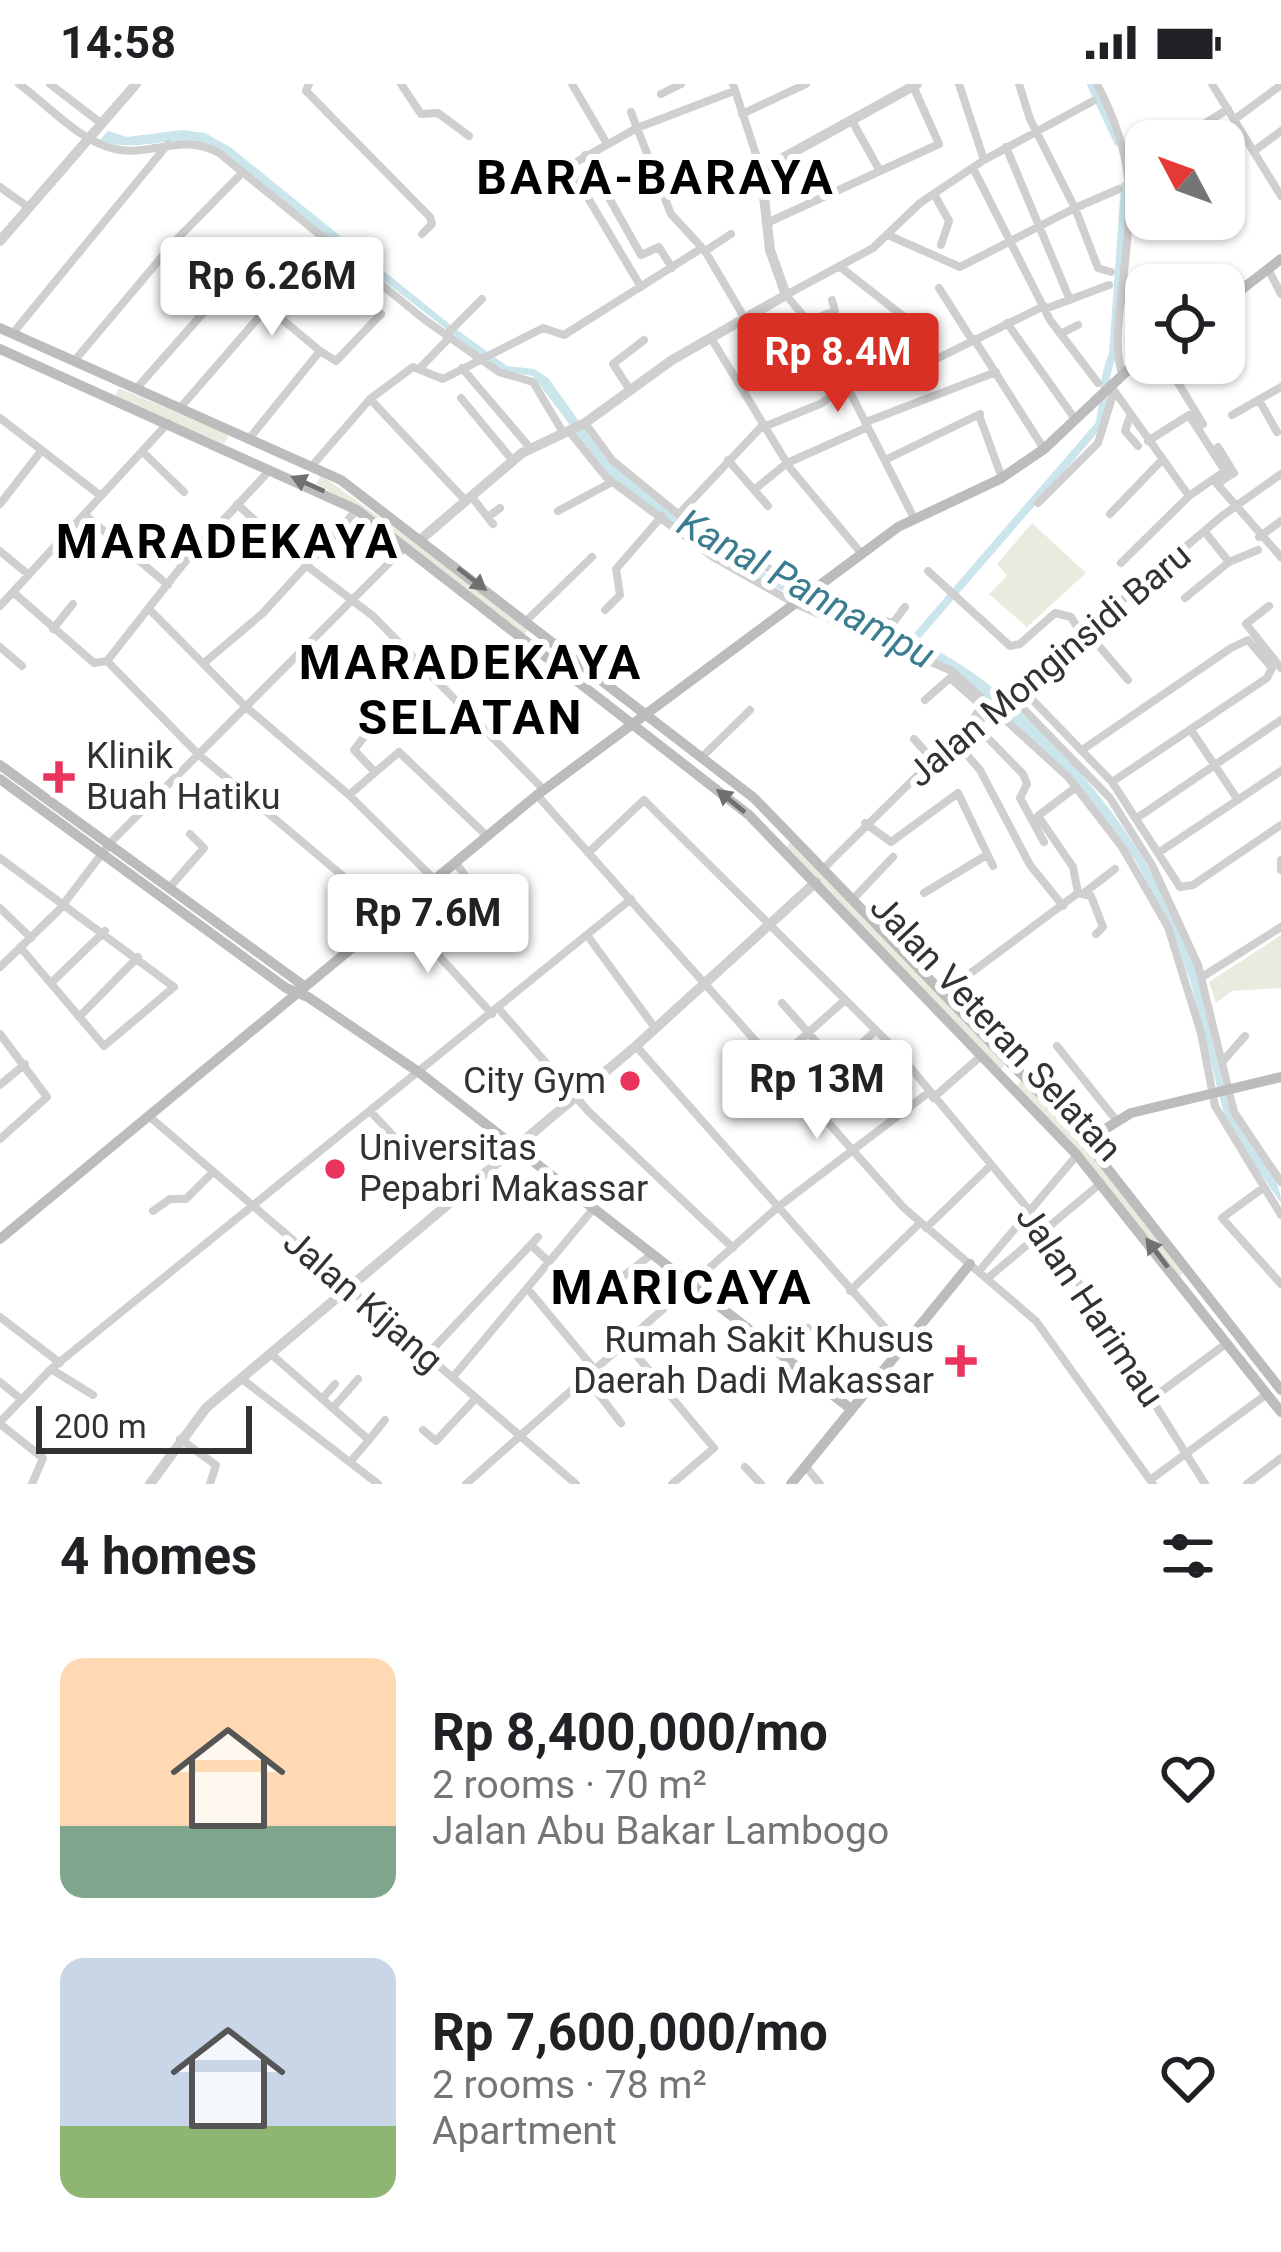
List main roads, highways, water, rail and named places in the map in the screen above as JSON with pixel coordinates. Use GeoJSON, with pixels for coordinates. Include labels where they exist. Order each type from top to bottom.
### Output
{"type":"FeatureCollection","features":[{"type":"Feature","properties":{"kind":"main road"},"geometry":{"type":"LineString","coordinates":[[1245,287],[1281,259]]}},
{"type":"Feature","properties":{"kind":"main road","name":"Jalan Veteran Selatan"},"geometry":{"type":"LineString","coordinates":[[6,331],[340,480],[776,818],[1086,1142],[1281,1390]]}},
{"type":"Feature","properties":{"kind":"main road","name":"Jalan Veteran Selatan"},"geometry":{"type":"LineString","coordinates":[[0,349],[358,509],[764,830],[1102,1183],[1281,1412]]}},
{"type":"Feature","properties":{"kind":"main road"},"geometry":{"type":"LineString","coordinates":[[0,1239],[454,862],[629,724],[914,518],[1002,478],[1044,449],[1125,371]]}},
{"type":"Feature","properties":{"kind":"main road"},"geometry":{"type":"LineString","coordinates":[[102,393],[110,378]]}},
{"type":"Feature","properties":{"kind":"main road"},"geometry":{"type":"LineString","coordinates":[[529,642],[538,630]]}},
{"type":"Feature","properties":{"kind":"main road"},"geometry":{"type":"LineString","coordinates":[[541,652],[550,639]]}},
{"type":"Feature","properties":{"kind":"main road"},"geometry":{"type":"LineString","coordinates":[[0,765],[302,992],[420,1073],[851,1409]]}},
{"type":"Feature","properties":{"kind":"main road"},"geometry":{"type":"LineString","coordinates":[[0,779],[170,887],[302,992]]}},
{"type":"Feature","properties":{"kind":"main road"},"geometry":{"type":"LineString","coordinates":[[764,830],[776,818]]}},
{"type":"Feature","properties":{"kind":"main road"},"geometry":{"type":"LineString","coordinates":[[1003,1076],[1014,1065]]}},
{"type":"Feature","properties":{"kind":"main road"},"geometry":{"type":"LineString","coordinates":[[1086,1142],[1116,1120],[1281,1077]]}},
{"type":"Feature","properties":{"kind":"main road"},"geometry":{"type":"LineString","coordinates":[[790,1484],[902,1347],[975,1267]]}},
{"type":"Feature","properties":{"kind":"main road"},"geometry":{"type":"LineString","coordinates":[[1182,1286],[1194,1276]]}},
{"type":"Feature","properties":{"kind":"water"},"geometry":{"type":"Polygon","coordinates":[[[182,130],[205,133],[230,147],[507,366],[534,369],[548,378],[607,460],[735,559],[934,649],[988,684],[1046,736],[1121,825],[1162,891],[1195,968],[1227,1101],[1274,1177],[1281,1203],[1227,1126],[1190,980],[1168,921],[1135,860],[1065,771],[948,667],[738,570],[684,534],[604,470],[533,376],[504,371],[477,353],[213,148],[185,141],[128,145],[100,140],[108,131],[127,137],[182,130]]]}},
{"type":"Feature","properties":{"kind":"waterway"},"geometry":{"type":"LineString","coordinates":[[1091,84],[1118,142]]}},
{"type":"Feature","properties":{"kind":"waterway","name":"Kanal Pannampu"},"geometry":{"type":"LineString","coordinates":[[910,644],[1099,425],[1113,354],[1125,186]]}},
{"type":"Feature","properties":{"kind":"place","name":"Klinik Buah Hatiku"},"geometry":{"type":"Point","coordinates":[59,777]}},
{"type":"Feature","properties":{"kind":"place","name":"City Gym"},"geometry":{"type":"Point","coordinates":[630,1081]}},
{"type":"Feature","properties":{"kind":"place","name":"Universitas Pepabri Makassar"},"geometry":{"type":"Point","coordinates":[335,1169]}},
{"type":"Feature","properties":{"kind":"place","name":"Rumah Sakit Khusus Daerah Dadi Makassar"},"geometry":{"type":"Point","coordinates":[961,1361]}},
{"type":"Feature","properties":{"kind":"district","name":"BARA-BARAYA"},"geometry":{"type":"Point","coordinates":[656,177]}},
{"type":"Feature","properties":{"kind":"district","name":"MARADEKAYA"},"geometry":{"type":"Point","coordinates":[228,541]}},
{"type":"Feature","properties":{"kind":"district","name":"MARADEKAYA SELATAN"},"geometry":{"type":"Point","coordinates":[471,690]}},
{"type":"Feature","properties":{"kind":"district","name":"MARICAYA"},"geometry":{"type":"Point","coordinates":[682,1287]}}]}
